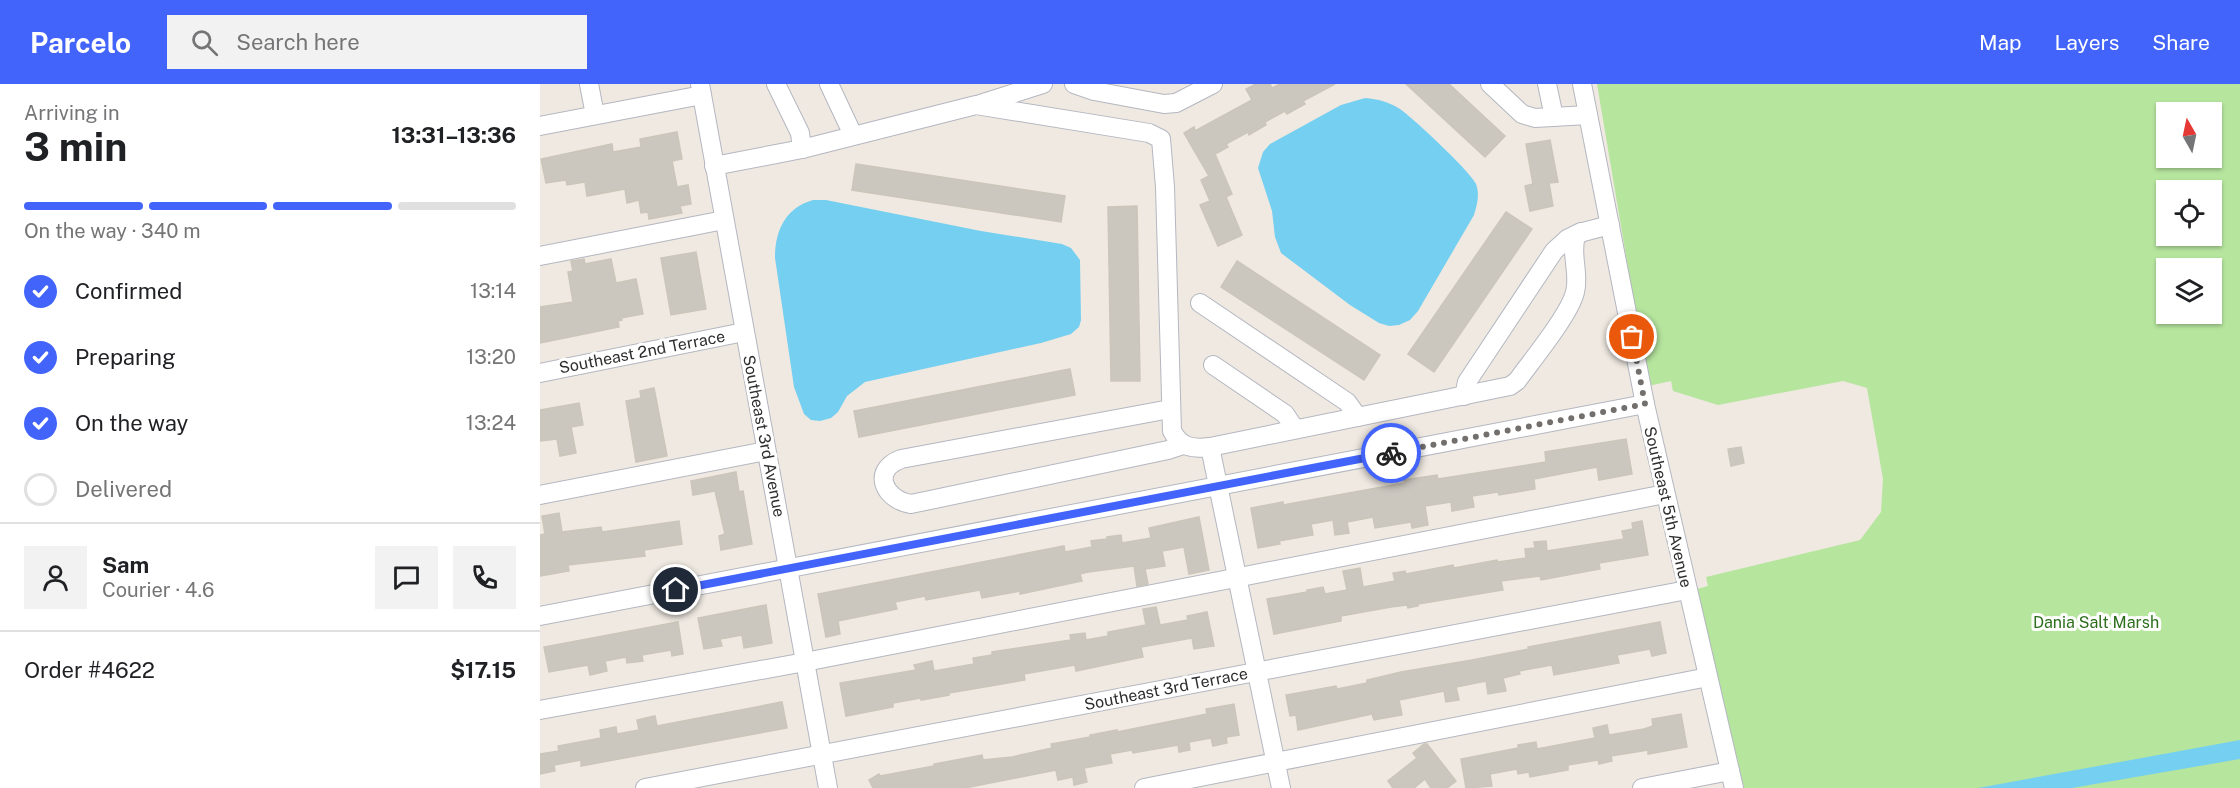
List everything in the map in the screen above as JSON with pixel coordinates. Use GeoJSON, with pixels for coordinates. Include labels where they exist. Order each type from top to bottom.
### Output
{"type":"FeatureCollection","features":[{"type":"Feature","properties":{"kind":"street"},"geometry":{"type":"LineString","coordinates":[[589,84],[595,116]]}},
{"type":"Feature","properties":{"kind":"street"},"geometry":{"type":"LineString","coordinates":[[776,84],[800,133],[802,149]]}},
{"type":"Feature","properties":{"kind":"street"},"geometry":{"type":"LineString","coordinates":[[829,84],[853,135]]}},
{"type":"Feature","properties":{"kind":"street"},"geometry":{"type":"LineString","coordinates":[[714,166],[802,149],[976,105],[1043,84]]}},
{"type":"Feature","properties":{"kind":"street"},"geometry":{"type":"LineString","coordinates":[[1074,84],[1094,91],[1164,104],[1176,103],[1213,84]]}},
{"type":"Feature","properties":{"kind":"street"},"geometry":{"type":"LineString","coordinates":[[1490,84],[1522,114],[1535,118],[1588,115]]}},
{"type":"Feature","properties":{"kind":"street"},"geometry":{"type":"LineString","coordinates":[[1547,84],[1554,117]]}},
{"type":"Feature","properties":{"kind":"street","name":"Southeast 5th Avenue"},"geometry":{"type":"LineString","coordinates":[[1582,84],[1645,404],[1732,780]]}},
{"type":"Feature","properties":{"kind":"street"},"geometry":{"type":"LineString","coordinates":[[540,126],[595,116],[701,90]]}},
{"type":"Feature","properties":{"kind":"street","name":"Southeast 3rd Avenue"},"geometry":{"type":"LineString","coordinates":[[701,90],[828,788]]}},
{"type":"Feature","properties":{"kind":"street"},"geometry":{"type":"LineString","coordinates":[[976,105],[1149,133],[1161,139],[1165,187],[1172,431],[1176,439],[1192,449],[1510,386],[1517,381],[1570,305],[1577,279],[1574,242],[1576,237],[1583,232]]}},
{"type":"Feature","properties":{"kind":"street"},"geometry":{"type":"LineString","coordinates":[[540,256],[724,220]]}},
{"type":"Feature","properties":{"kind":"street"},"geometry":{"type":"LineString","coordinates":[[1464,396],[1467,382],[1554,251],[1567,239],[1610,225]]}},
{"type":"Feature","properties":{"kind":"street"},"geometry":{"type":"LineString","coordinates":[[1200,303],[1347,402],[1358,417]]}},
{"type":"Feature","properties":{"kind":"street","name":"Southeast 2nd Terrace"},"geometry":{"type":"LineString","coordinates":[[540,373],[744,332]]}},
{"type":"Feature","properties":{"kind":"street"},"geometry":{"type":"LineString","coordinates":[[1213,365],[1286,414],[1295,429]]}},
{"type":"Feature","properties":{"kind":"street"},"geometry":{"type":"LineString","coordinates":[[540,616],[1645,404]]}},
{"type":"Feature","properties":{"kind":"street"},"geometry":{"type":"LineString","coordinates":[[1170,409],[900,459],[887,468],[883,478],[885,487],[901,502],[911,504],[1183,445]]}},
{"type":"Feature","properties":{"kind":"street"},"geometry":{"type":"LineString","coordinates":[[1210,447],[1281,788]]}},
{"type":"Feature","properties":{"kind":"street"},"geometry":{"type":"LineString","coordinates":[[540,495],[766,451]]}},
{"type":"Feature","properties":{"kind":"street"},"geometry":{"type":"LineString","coordinates":[[540,710],[805,662],[1665,494]]}},
{"type":"Feature","properties":{"kind":"street","name":"Southeast 3rd Terrace"},"geometry":{"type":"LineString","coordinates":[[645,788],[1687,590]]}},
{"type":"Feature","properties":{"kind":"street"},"geometry":{"type":"LineString","coordinates":[[1144,788],[1708,677]]}},
{"type":"Feature","properties":{"kind":"street"},"geometry":{"type":"LineString","coordinates":[[1642,788],[1732,780]]}},
{"type":"Feature","properties":{"kind":"green space","name":"Dania Salt Marsh"},"geometry":{"type":"Polygon","coordinates":[[[1597,84],[2240,84],[2240,788],[1744,788],[1697,589],[1708,586],[1706,577],[1860,540],[1881,512],[1883,479],[1867,388],[1843,381],[1718,405],[1673,391],[1671,381],[1648,386],[1597,84]]]}},
{"type":"Feature","properties":{"kind":"water"},"geometry":{"type":"Polygon","coordinates":[[[1365,98],[1388,103],[1407,114],[1464,169],[1476,184],[1478,192],[1474,215],[1418,311],[1410,320],[1399,325],[1389,326],[1379,323],[1350,305],[1281,253],[1275,237],[1272,211],[1258,168],[1263,152],[1270,144],[1341,105],[1365,98]]]}},
{"type":"Feature","properties":{"kind":"water"},"geometry":{"type":"Polygon","coordinates":[[[813,200],[826,200],[981,231],[1062,244],[1071,248],[1080,260],[1081,320],[1079,327],[1071,334],[1041,343],[865,382],[847,396],[838,412],[831,418],[820,421],[811,420],[804,414],[794,387],[775,248],[783,222],[795,209],[813,200]]]}},
{"type":"Feature","properties":{"kind":"water"},"geometry":{"type":"Polygon","coordinates":[[[2240,740],[2240,759],[2072,788],[1978,788],[2240,740]]]}},
{"type":"Feature","properties":{"kind":"building"},"geometry":{"type":"Polygon","coordinates":[[[1256,84],[1270,84],[1272,88],[1280,84],[1335,84],[1303,101],[1305,104],[1287,114],[1285,111],[1265,122],[1266,125],[1249,135],[1248,132],[1226,144],[1228,147],[1215,154],[1232,194],[1226,197],[1242,235],[1218,246],[1200,205],[1210,201],[1201,180],[1209,176],[1184,133],[1194,127],[1195,131],[1252,100],[1246,89],[1256,84]]]}},
{"type":"Feature","properties":{"kind":"building"},"geometry":{"type":"Polygon","coordinates":[[[1406,84],[1449,84],[1505,136],[1485,157],[1406,84]]]}},
{"type":"Feature","properties":{"kind":"building"},"geometry":{"type":"Polygon","coordinates":[[[677,132],[682,159],[672,161],[677,187],[688,185],[691,204],[680,206],[682,213],[649,219],[648,212],[641,213],[639,200],[627,203],[625,189],[587,196],[585,182],[567,185],[566,180],[546,183],[541,159],[612,144],[613,152],[641,147],[640,139],[677,132]]]}},
{"type":"Feature","properties":{"kind":"building"},"geometry":{"type":"Polygon","coordinates":[[[1550,140],[1558,182],[1549,183],[1553,206],[1530,211],[1525,186],[1533,184],[1526,144],[1550,140]]]}},
{"type":"Feature","properties":{"kind":"building"},"geometry":{"type":"Polygon","coordinates":[[[856,164],[1065,196],[1061,222],[852,190],[856,164]]]}},
{"type":"Feature","properties":{"kind":"building"},"geometry":{"type":"Polygon","coordinates":[[[1137,206],[1140,381],[1111,381],[1108,207],[1137,206]]]}},
{"type":"Feature","properties":{"kind":"building"},"geometry":{"type":"Polygon","coordinates":[[[1506,212],[1532,229],[1434,372],[1408,354],[1506,212]]]}},
{"type":"Feature","properties":{"kind":"building"},"geometry":{"type":"Polygon","coordinates":[[[696,252],[706,309],[671,315],[661,258],[696,252]]]}},
{"type":"Feature","properties":{"kind":"building"},"geometry":{"type":"Polygon","coordinates":[[[584,259],[585,264],[611,259],[616,283],[636,279],[643,314],[621,318],[622,320],[618,321],[619,327],[540,343],[540,307],[573,302],[568,272],[573,271],[571,261],[584,259]]]}},
{"type":"Feature","properties":{"kind":"building"},"geometry":{"type":"Polygon","coordinates":[[[1237,261],[1380,355],[1364,380],[1221,287],[1237,261]]]}},
{"type":"Feature","properties":{"kind":"building"},"geometry":{"type":"Polygon","coordinates":[[[1070,369],[1075,395],[859,437],[854,411],[1070,369]]]}},
{"type":"Feature","properties":{"kind":"building"},"geometry":{"type":"Polygon","coordinates":[[[654,388],[667,456],[636,462],[626,401],[641,398],[640,391],[654,388]]]}},
{"type":"Feature","properties":{"kind":"building"},"geometry":{"type":"Polygon","coordinates":[[[579,403],[583,425],[571,427],[576,453],[560,456],[557,439],[540,441],[540,410],[579,403]]]}},
{"type":"Feature","properties":{"kind":"building"},"geometry":{"type":"Polygon","coordinates":[[[1626,439],[1632,474],[1599,480],[1597,467],[1534,479],[1535,489],[1499,495],[1498,492],[1472,496],[1474,507],[1452,511],[1451,502],[1425,506],[1428,525],[1412,528],[1411,522],[1375,528],[1373,517],[1347,522],[1349,533],[1335,535],[1333,520],[1311,524],[1313,535],[1279,541],[1280,544],[1258,548],[1251,508],[1283,502],[1283,505],[1404,483],[1404,480],[1437,475],[1438,479],[1546,462],[1545,452],[1626,439]]]}},
{"type":"Feature","properties":{"kind":"building"},"geometry":{"type":"Polygon","coordinates":[[[1741,447],[1744,463],[1731,466],[1728,449],[1741,447]]]}},
{"type":"Feature","properties":{"kind":"building"},"geometry":{"type":"Polygon","coordinates":[[[736,472],[739,492],[743,491],[752,544],[721,550],[719,536],[725,534],[715,491],[693,495],[691,481],[736,472]]]}},
{"type":"Feature","properties":{"kind":"building"},"geometry":{"type":"Polygon","coordinates":[[[559,513],[562,532],[601,527],[602,532],[679,521],[682,544],[644,550],[645,556],[568,565],[569,571],[540,576],[540,535],[545,534],[542,516],[559,513]]]}},
{"type":"Feature","properties":{"kind":"building"},"geometry":{"type":"Polygon","coordinates":[[[1199,517],[1209,570],[1189,574],[1184,547],[1162,551],[1165,566],[1145,569],[1148,584],[1137,586],[1134,566],[1088,572],[1080,574],[1082,581],[1020,594],[1020,591],[982,598],[980,590],[926,600],[925,596],[895,602],[897,609],[838,621],[840,634],[826,637],[818,594],[1064,546],[1065,552],[1092,547],[1091,541],[1107,539],[1107,537],[1121,535],[1122,543],[1151,538],[1149,528],[1199,517]]]}},
{"type":"Feature","properties":{"kind":"building"},"geometry":{"type":"Polygon","coordinates":[[[1642,521],[1648,555],[1599,563],[1600,569],[1541,580],[1540,576],[1501,581],[1503,590],[1418,604],[1418,606],[1408,608],[1407,605],[1341,616],[1341,621],[1274,634],[1267,599],[1323,587],[1325,594],[1347,590],[1343,571],[1360,568],[1363,587],[1395,581],[1393,573],[1405,571],[1406,574],[1453,565],[1454,568],[1497,560],[1498,562],[1526,558],[1525,549],[1535,548],[1534,542],[1546,541],[1547,551],[1624,539],[1622,531],[1633,529],[1632,523],[1642,521]]]}},
{"type":"Feature","properties":{"kind":"building"},"geometry":{"type":"Polygon","coordinates":[[[766,605],[772,643],[744,648],[742,635],[720,639],[722,646],[704,649],[698,618],[766,605]]]}},
{"type":"Feature","properties":{"kind":"building"},"geometry":{"type":"Polygon","coordinates":[[[1156,607],[1160,625],[1188,620],[1187,616],[1207,612],[1214,646],[1194,649],[1192,638],[1141,647],[1143,657],[1076,671],[1075,665],[1024,674],[1025,680],[921,700],[921,698],[893,703],[893,707],[846,716],[840,683],[916,670],[914,665],[932,661],[934,671],[974,664],[973,658],[992,655],[992,652],[1071,640],[1070,635],[1085,633],[1086,640],[1108,636],[1108,632],[1146,625],[1143,609],[1156,607]]]}},
{"type":"Feature","properties":{"kind":"building"},"geometry":{"type":"Polygon","coordinates":[[[678,622],[683,654],[672,656],[671,650],[642,655],[643,661],[627,663],[626,657],[605,661],[607,671],[590,675],[588,665],[549,672],[544,647],[678,622]]]}},
{"type":"Feature","properties":{"kind":"building"},"geometry":{"type":"Polygon","coordinates":[[[1660,622],[1666,653],[1652,656],[1650,649],[1617,655],[1619,663],[1554,675],[1552,665],[1519,671],[1520,674],[1503,678],[1506,691],[1488,694],[1486,681],[1456,687],[1459,700],[1446,702],[1444,691],[1399,700],[1402,715],[1374,720],[1372,714],[1298,730],[1296,715],[1290,716],[1286,695],[1336,686],[1337,689],[1367,683],[1367,680],[1401,672],[1660,622]]]}},
{"type":"Feature","properties":{"kind":"building"},"geometry":{"type":"Polygon","coordinates":[[[782,702],[787,728],[581,766],[581,760],[554,765],[555,771],[540,774],[540,754],[559,751],[558,746],[601,738],[600,730],[616,727],[617,734],[639,730],[637,720],[655,716],[657,726],[782,702]]]}},
{"type":"Feature","properties":{"kind":"building"},"geometry":{"type":"Polygon","coordinates":[[[1234,704],[1239,735],[1226,737],[1227,743],[1213,746],[1211,738],[1189,742],[1190,750],[1179,752],[1178,745],[1133,753],[1132,750],[1110,754],[1112,763],[1084,768],[1087,782],[1074,785],[1073,777],[1058,780],[1056,770],[965,788],[873,788],[869,780],[879,774],[880,776],[982,755],[983,760],[1012,757],[1052,748],[1051,744],[1207,714],[1206,709],[1234,704]]]}},
{"type":"Feature","properties":{"kind":"building"},"geometry":{"type":"Polygon","coordinates":[[[1681,714],[1687,747],[1648,754],[1648,750],[1611,756],[1612,761],[1599,764],[1598,760],[1568,765],[1568,770],[1530,777],[1529,772],[1518,774],[1517,769],[1490,774],[1492,786],[1466,788],[1461,759],[1518,748],[1518,745],[1536,742],[1537,749],[1595,738],[1593,728],[1607,725],[1609,735],[1644,729],[1653,726],[1652,719],[1681,714]]]}},
{"type":"Feature","properties":{"kind":"building"},"geometry":{"type":"Polygon","coordinates":[[[1427,744],[1456,781],[1447,788],[1431,788],[1425,779],[1414,788],[1393,788],[1388,781],[1417,758],[1413,753],[1427,744]]]}},
{"type":"Feature","properties":{"kind":"way so far"},"geometry":{"type":"LineString","coordinates":[[1391,453],[1645,404],[1632,337]]}},
{"type":"Feature","properties":{"kind":"route"},"geometry":{"type":"LineString","coordinates":[[676,590],[1391,453]]}}]}
